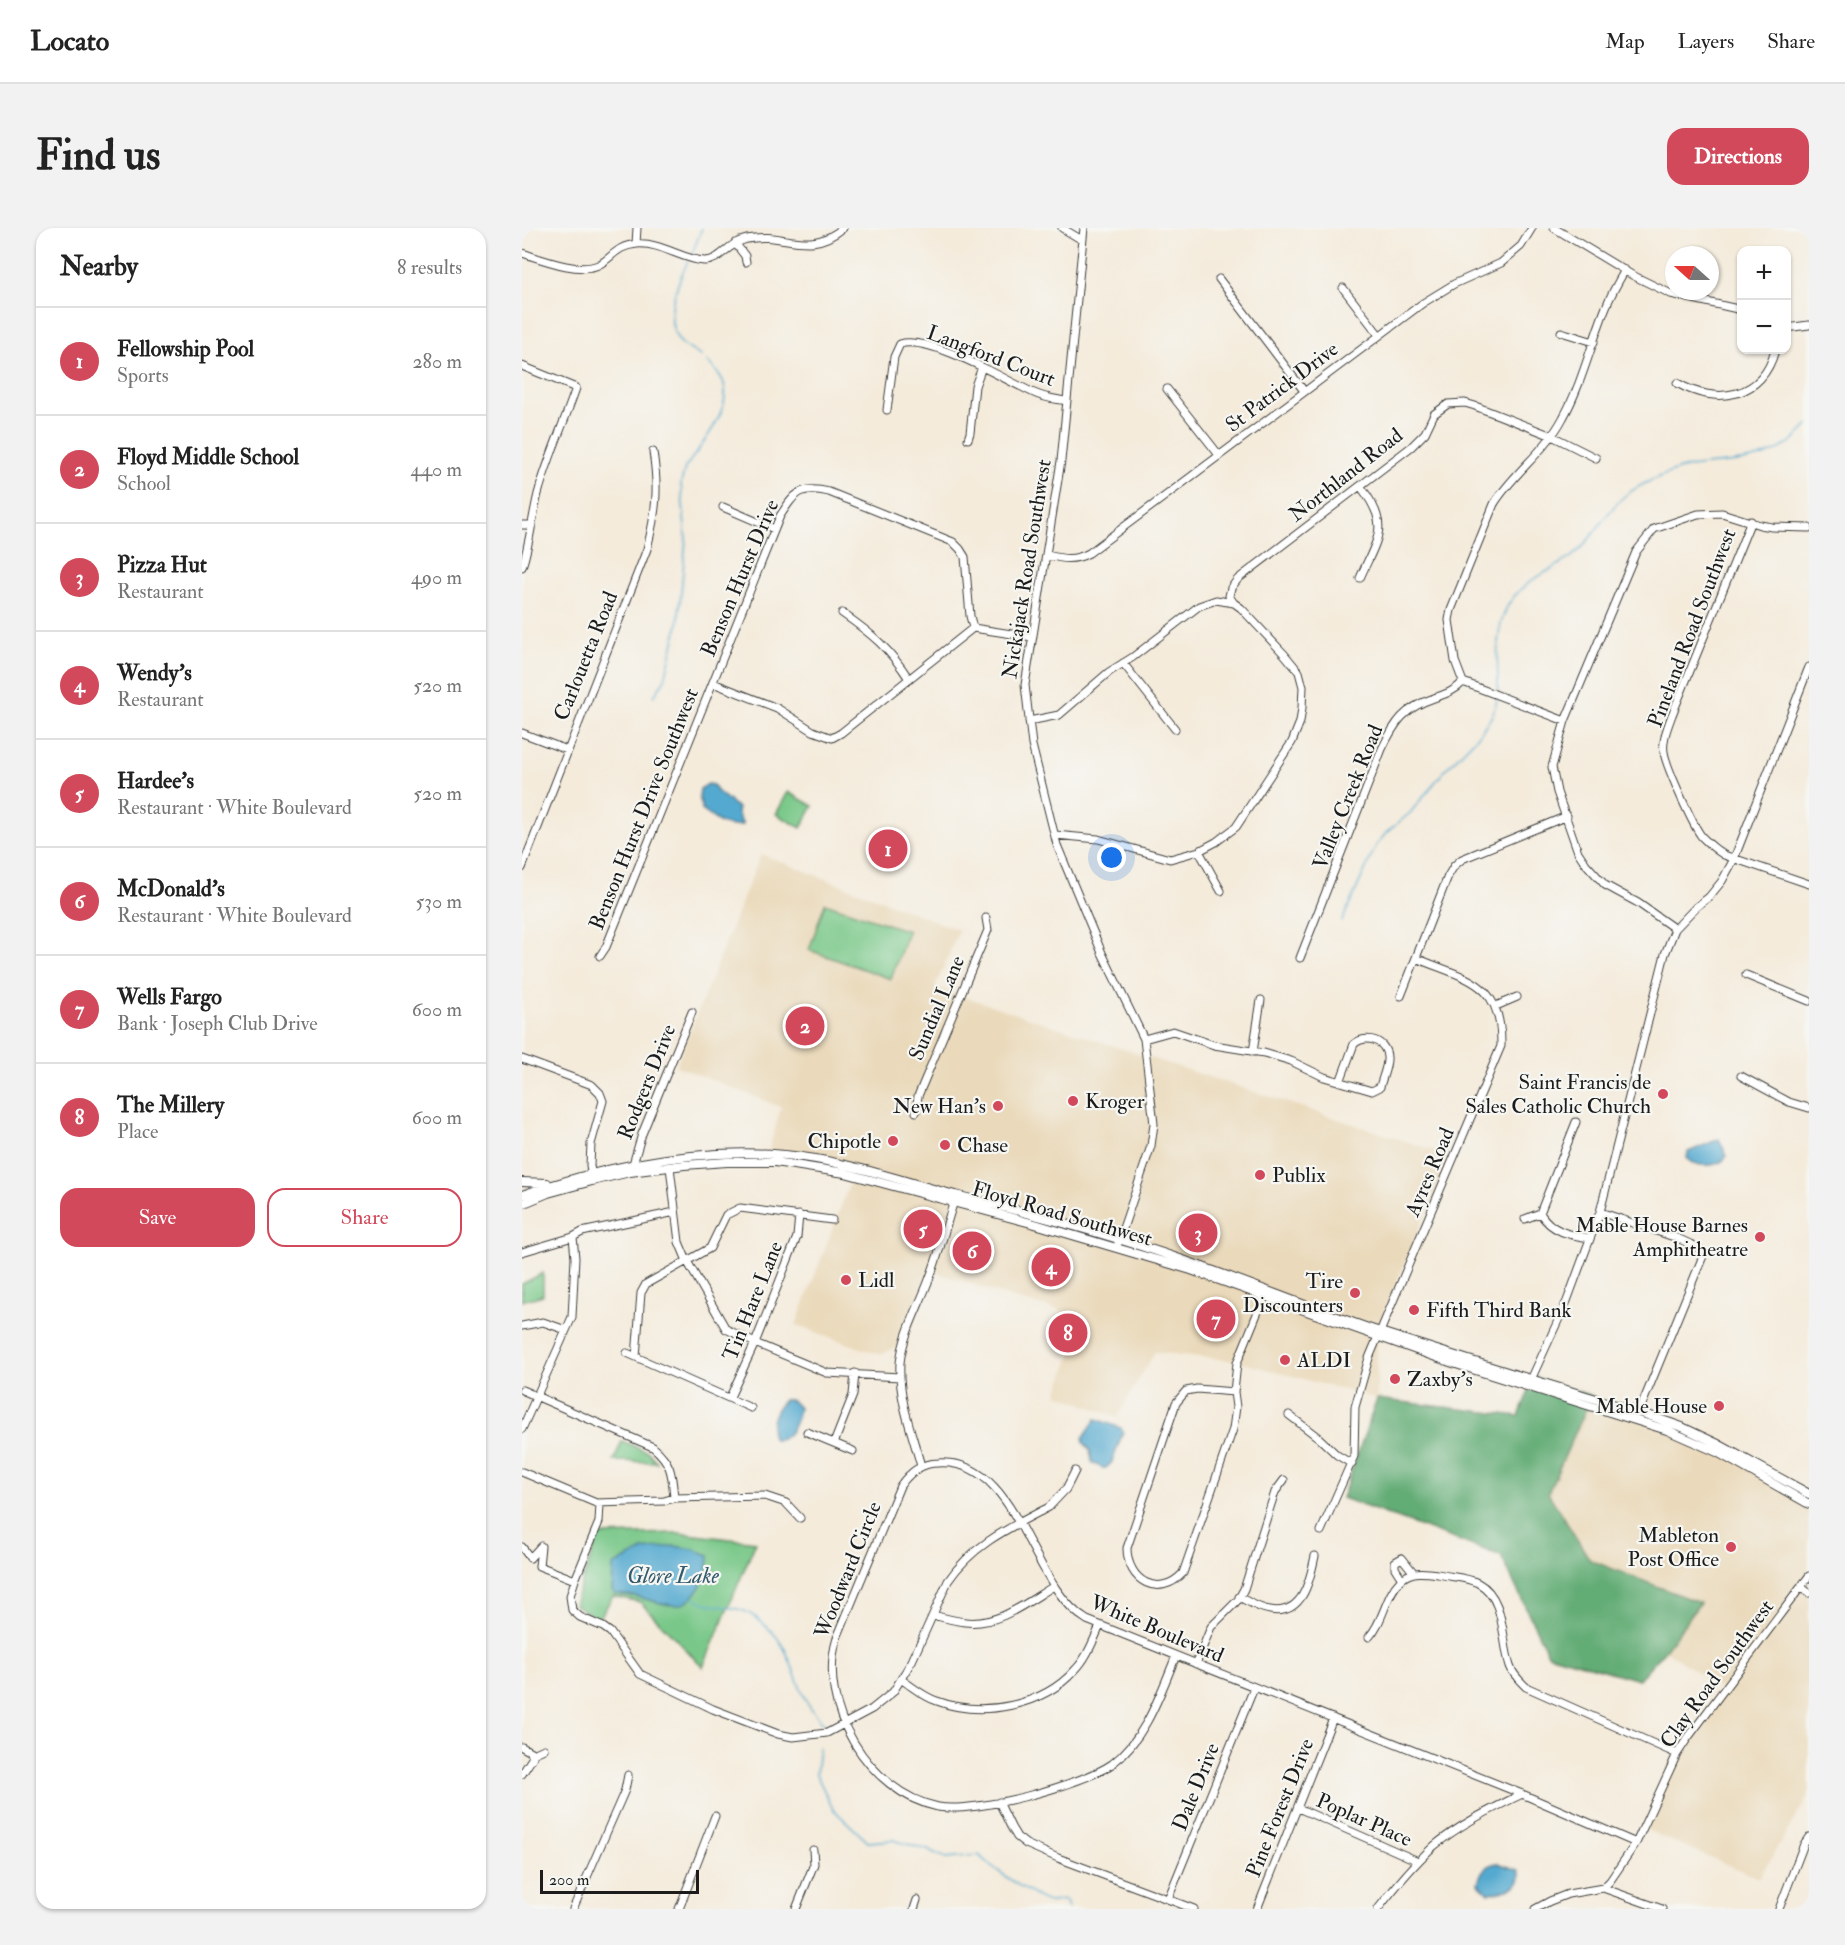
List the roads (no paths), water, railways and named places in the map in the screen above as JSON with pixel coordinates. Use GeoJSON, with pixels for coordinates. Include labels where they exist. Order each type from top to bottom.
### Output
{"type":"FeatureCollection","features":[{"type":"Feature","properties":{"kind":"main road","name":"Floyd Road Southwest"},"geometry":{"type":"LineString","coordinates":[[522,1204],[591,1177],[633,1164],[739,1153],[786,1155],[840,1164],[1118,1244],[1176,1258],[1379,1334]]}},
{"type":"Feature","properties":{"kind":"main road","name":"Floyd Road Southwest"},"geometry":{"type":"LineString","coordinates":[[522,1195],[568,1180],[670,1167],[751,1161],[798,1164],[955,1198]]}},
{"type":"Feature","properties":{"kind":"main road"},"geometry":{"type":"LineString","coordinates":[[522,1184],[568,1180]]}},
{"type":"Feature","properties":{"kind":"main road","name":"Floyd Road Southwest"},"geometry":{"type":"LineString","coordinates":[[1118,1244],[1264,1297],[1530,1383],[1696,1441],[1809,1504]]}},
{"type":"Feature","properties":{"kind":"main road","name":"Floyd Road Southwest"},"geometry":{"type":"LineString","coordinates":[[1530,1383],[1639,1412],[1682,1427],[1809,1494]]}},
{"type":"Feature","properties":{"kind":"street"},"geometry":{"type":"LineString","coordinates":[[636,244],[637,228]]}},
{"type":"Feature","properties":{"kind":"street"},"geometry":{"type":"LineString","coordinates":[[522,254],[576,268],[597,266],[617,250],[636,244],[646,244],[704,261],[715,260],[735,243],[757,238],[819,242],[833,236],[843,228]]}},
{"type":"Feature","properties":{"kind":"street"},"geometry":{"type":"LineString","coordinates":[[1062,228],[1082,240]]}},
{"type":"Feature","properties":{"kind":"street","name":"Nickajack Road Southwest"},"geometry":{"type":"LineString","coordinates":[[1084,228],[1061,461],[1025,685],[1036,767],[1064,863],[1089,924],[1144,1039],[1154,1124],[1151,1146],[1118,1244]]}},
{"type":"Feature","properties":{"kind":"street","name":"St Patrick Drive"},"geometry":{"type":"LineString","coordinates":[[1047,555],[1078,559],[1089,553],[1379,335],[1454,284],[1501,263],[1521,246],[1532,228]]}},
{"type":"Feature","properties":{"kind":"street"},"geometry":{"type":"LineString","coordinates":[[1554,228],[1671,294],[1737,308]]}},
{"type":"Feature","properties":{"kind":"street"},"geometry":{"type":"LineString","coordinates":[[735,243],[745,256],[746,262]]}},
{"type":"Feature","properties":{"kind":"street"},"geometry":{"type":"LineString","coordinates":[[1565,721],[1463,682],[1455,660],[1450,632],[1451,610],[1494,504],[1501,492],[1542,450],[1570,405],[1606,305],[1625,270]]}},
{"type":"Feature","properties":{"kind":"street"},"geometry":{"type":"LineString","coordinates":[[1219,279],[1304,391]]}},
{"type":"Feature","properties":{"kind":"street"},"geometry":{"type":"LineString","coordinates":[[1342,288],[1379,335]]}},
{"type":"Feature","properties":{"kind":"street"},"geometry":{"type":"LineString","coordinates":[[1791,327],[1809,325]]}},
{"type":"Feature","properties":{"kind":"street"},"geometry":{"type":"LineString","coordinates":[[1561,332],[1594,342]]}},
{"type":"Feature","properties":{"kind":"street","name":"Langford Court"},"geometry":{"type":"LineString","coordinates":[[887,410],[894,357],[900,344],[907,342],[936,348],[982,367],[1035,394],[1066,401]]}},
{"type":"Feature","properties":{"kind":"street"},"geometry":{"type":"LineString","coordinates":[[1677,383],[1722,397],[1743,392],[1764,376],[1774,354]]}},
{"type":"Feature","properties":{"kind":"street"},"geometry":{"type":"LineString","coordinates":[[522,366],[576,388],[542,483],[522,567]]}},
{"type":"Feature","properties":{"kind":"street"},"geometry":{"type":"LineString","coordinates":[[968,439],[975,386],[982,367]]}},
{"type":"Feature","properties":{"kind":"street"},"geometry":{"type":"LineString","coordinates":[[1167,389],[1219,454]]}},
{"type":"Feature","properties":{"kind":"street","name":"Northland Road"},"geometry":{"type":"LineString","coordinates":[[1234,603],[1228,596],[1238,579],[1411,447],[1425,433],[1434,414],[1448,404],[1465,403],[1475,406],[1552,436],[1596,458]]}},
{"type":"Feature","properties":{"kind":"street","name":"Carlouetta Road"},"geometry":{"type":"LineString","coordinates":[[522,868],[525,851],[647,549],[654,519],[658,481],[653,452]]}},
{"type":"Feature","properties":{"kind":"street"},"geometry":{"type":"LineString","coordinates":[[1360,578],[1376,540],[1380,523],[1378,512],[1361,487]]}},
{"type":"Feature","properties":{"kind":"street","name":"Benson Hurst Drive"},"geometry":{"type":"LineString","coordinates":[[713,682],[780,516],[796,493],[806,489],[815,489],[845,498],[947,540],[960,549],[965,557],[973,628]]}},
{"type":"Feature","properties":{"kind":"street"},"geometry":{"type":"LineString","coordinates":[[723,507],[774,529]]}},
{"type":"Feature","properties":{"kind":"street"},"geometry":{"type":"LineString","coordinates":[[1675,929],[1638,903],[1605,885],[1578,852],[1557,792],[1552,767],[1565,721],[1636,552],[1654,529],[1698,514],[1722,513],[1760,525],[1809,528]]}},
{"type":"Feature","properties":{"kind":"street","name":"Pineland Road Southwest"},"geometry":{"type":"LineString","coordinates":[[1752,521],[1672,715],[1666,732],[1664,750],[1670,769],[1701,836],[1714,849],[1734,859],[1809,884]]}},
{"type":"Feature","properties":{"kind":"street"},"geometry":{"type":"LineString","coordinates":[[522,525],[532,525]]}},
{"type":"Feature","properties":{"kind":"street"},"geometry":{"type":"LineString","coordinates":[[1029,721],[1059,715],[1199,606],[1216,600],[1234,603],[1248,615],[1299,672],[1303,687],[1300,722],[1292,742],[1236,827],[1216,842],[1198,851],[1170,859],[1098,839],[1055,835]]}},
{"type":"Feature","properties":{"kind":"street"},"geometry":{"type":"LineString","coordinates":[[842,613],[879,640],[896,657],[909,680]]}},
{"type":"Feature","properties":{"kind":"street"},"geometry":{"type":"LineString","coordinates":[[973,628],[1032,637]]}},
{"type":"Feature","properties":{"kind":"street","name":"Benson Hurst Drive Southwest"},"geometry":{"type":"LineString","coordinates":[[600,956],[713,682],[768,704],[813,731],[832,738],[973,628]]}},
{"type":"Feature","properties":{"kind":"street"},"geometry":{"type":"LineString","coordinates":[[1123,663],[1175,729]]}},
{"type":"Feature","properties":{"kind":"street"},"geometry":{"type":"LineString","coordinates":[[1530,1383],[1567,1301],[1600,1212],[1665,954],[1675,929],[1709,897],[1722,881],[1734,859],[1809,667]]}},
{"type":"Feature","properties":{"kind":"street","name":"Valley Creek Road"},"geometry":{"type":"LineString","coordinates":[[1300,958],[1382,749],[1395,723],[1415,706],[1458,688],[1463,682]]}},
{"type":"Feature","properties":{"kind":"street"},"geometry":{"type":"LineString","coordinates":[[522,733],[567,750]]}},
{"type":"Feature","properties":{"kind":"street"},"geometry":{"type":"LineString","coordinates":[[1401,996],[1454,866],[1473,854],[1567,816]]}},
{"type":"Feature","properties":{"kind":"street"},"geometry":{"type":"LineString","coordinates":[[1198,851],[1221,891]]}},
{"type":"Feature","properties":{"kind":"street","name":"Sundial Lane"},"geometry":{"type":"LineString","coordinates":[[916,1112],[918,1096],[988,930],[986,918]]}},
{"type":"Feature","properties":{"kind":"street"},"geometry":{"type":"LineString","coordinates":[[1416,958],[1474,982],[1487,992],[1496,1006],[1517,997]]}},
{"type":"Feature","properties":{"kind":"street"},"geometry":{"type":"LineString","coordinates":[[1746,975],[1809,1001]]}},
{"type":"Feature","properties":{"kind":"street"},"geometry":{"type":"LineString","coordinates":[[1253,1052],[1261,1000]]}},
{"type":"Feature","properties":{"kind":"street","name":"Ayres Road"},"geometry":{"type":"LineString","coordinates":[[1352,1464],[1354,1417],[1358,1396],[1379,1334],[1501,1046],[1501,1026],[1496,1006]]}},
{"type":"Feature","properties":{"kind":"street","name":"Rodgers Drive"},"geometry":{"type":"LineString","coordinates":[[633,1164],[642,1134],[693,1012]]}},
{"type":"Feature","properties":{"kind":"street"},"geometry":{"type":"LineString","coordinates":[[1144,1039],[1173,1031],[1214,1045],[1291,1061],[1324,1077],[1340,1082],[1372,1091],[1380,1087],[1387,1056],[1379,1042],[1364,1038],[1354,1044],[1340,1082]]}},
{"type":"Feature","properties":{"kind":"street"},"geometry":{"type":"LineString","coordinates":[[522,1059],[592,1085],[600,1093],[603,1101],[591,1144],[591,1177]]}},
{"type":"Feature","properties":{"kind":"street"},"geometry":{"type":"LineString","coordinates":[[1741,1076],[1789,1102],[1809,1108]]}},
{"type":"Feature","properties":{"kind":"street"},"geometry":{"type":"LineString","coordinates":[[1525,1219],[1540,1213],[1576,1122]]}},
{"type":"Feature","properties":{"kind":"street"},"geometry":{"type":"LineString","coordinates":[[670,1167],[679,1242],[687,1261],[726,1329],[828,1373],[900,1377]]}},
{"type":"Feature","properties":{"kind":"street"},"geometry":{"type":"LineString","coordinates":[[522,1184],[548,1193]]}},
{"type":"Feature","properties":{"kind":"street"},"geometry":{"type":"LineString","coordinates":[[921,1466],[906,1411],[900,1377],[902,1350],[931,1276],[955,1198]]}},
{"type":"Feature","properties":{"kind":"street"},"geometry":{"type":"LineString","coordinates":[[636,1357],[640,1300],[646,1284],[710,1248],[726,1215],[740,1208],[832,1220]]}},
{"type":"Feature","properties":{"kind":"street"},"geometry":{"type":"LineString","coordinates":[[522,1252],[573,1237],[582,1232],[675,1212]]}},
{"type":"Feature","properties":{"kind":"street"},"geometry":{"type":"LineString","coordinates":[[1600,1212],[1677,1238],[1699,1248],[1703,1256],[1639,1412]]}},
{"type":"Feature","properties":{"kind":"street"},"geometry":{"type":"LineString","coordinates":[[1540,1213],[1555,1230],[1590,1238]]}},
{"type":"Feature","properties":{"kind":"street","name":"Tin Hare Lane"},"geometry":{"type":"LineString","coordinates":[[730,1397],[755,1343],[797,1237],[799,1215]]}},
{"type":"Feature","properties":{"kind":"street"},"geometry":{"type":"LineString","coordinates":[[522,1429],[572,1317],[575,1258],[573,1237]]}},
{"type":"Feature","properties":{"kind":"street"},"geometry":{"type":"LineString","coordinates":[[1234,1392],[1190,1390],[1182,1394],[1176,1403],[1127,1548],[1127,1557],[1132,1571],[1144,1582],[1161,1586],[1170,1584],[1182,1573],[1233,1430],[1237,1363],[1264,1297]]}},
{"type":"Feature","properties":{"kind":"street"},"geometry":{"type":"LineString","coordinates":[[522,1326],[543,1322],[566,1330]]}},
{"type":"Feature","properties":{"kind":"street"},"geometry":{"type":"LineString","coordinates":[[627,1353],[751,1408]]}},
{"type":"Feature","properties":{"kind":"street"},"geometry":{"type":"LineString","coordinates":[[834,1443],[853,1395],[855,1373]]}},
{"type":"Feature","properties":{"kind":"street"},"geometry":{"type":"LineString","coordinates":[[522,1390],[653,1447],[665,1457],[671,1470],[674,1498]]}},
{"type":"Feature","properties":{"kind":"street"},"geometry":{"type":"LineString","coordinates":[[1289,1415],[1337,1455],[1352,1464],[1321,1531]]}},
{"type":"Feature","properties":{"kind":"street"},"geometry":{"type":"LineString","coordinates":[[807,1432],[853,1451]]}},
{"type":"Feature","properties":{"kind":"street","name":"White Boulevard"},"geometry":{"type":"LineString","coordinates":[[921,1466],[945,1462],[970,1468],[994,1488],[1019,1523],[1067,1605],[1076,1613],[1100,1626],[1522,1794],[1636,1843]]}},
{"type":"Feature","properties":{"kind":"street","name":"Woodward Circle"},"geometry":{"type":"LineString","coordinates":[[921,1466],[900,1486],[832,1652],[831,1678],[844,1724],[853,1742],[878,1773],[917,1800],[937,1807],[954,1809],[981,1807],[1067,1784],[1111,1764],[1128,1749],[1153,1710],[1176,1656]]}},
{"type":"Feature","properties":{"kind":"street"},"geometry":{"type":"LineString","coordinates":[[600,1504],[599,1522],[570,1596],[572,1610],[580,1617],[610,1632],[640,1674],[713,1709],[778,1734],[793,1737],[810,1736],[827,1733],[844,1724],[893,1692],[902,1680],[948,1581],[971,1553],[1058,1499],[1075,1471]]}},
{"type":"Feature","properties":{"kind":"street"},"geometry":{"type":"LineString","coordinates":[[522,1472],[600,1504],[664,1501],[674,1498],[765,1496],[786,1503],[800,1518]]}},
{"type":"Feature","properties":{"kind":"street"},"geometry":{"type":"LineString","coordinates":[[1196,1664],[1211,1627],[1239,1597],[1275,1492],[1284,1480]]}},
{"type":"Feature","properties":{"kind":"street"},"geometry":{"type":"LineString","coordinates":[[522,1547],[530,1558],[541,1546],[539,1566],[575,1580]]}},
{"type":"Feature","properties":{"kind":"street"},"geometry":{"type":"LineString","coordinates":[[1239,1597],[1269,1611],[1291,1608],[1298,1603],[1304,1593],[1315,1556]]}},
{"type":"Feature","properties":{"kind":"street"},"geometry":{"type":"LineString","coordinates":[[1402,1579],[1395,1568],[1395,1562],[1402,1558],[1414,1572]]}},
{"type":"Feature","properties":{"kind":"street"},"geometry":{"type":"LineString","coordinates":[[1369,1637],[1378,1628],[1393,1590],[1402,1579],[1414,1572],[1477,1582],[1488,1590],[1496,1601],[1510,1667],[1517,1679],[1526,1687],[1677,1754]]}},
{"type":"Feature","properties":{"kind":"street","name":"Clay Road Southwest"},"geometry":{"type":"LineString","coordinates":[[1603,1888],[1636,1843],[1677,1754],[1809,1576]]}},
{"type":"Feature","properties":{"kind":"street"},"geometry":{"type":"LineString","coordinates":[[933,1615],[966,1622],[987,1622],[1002,1618],[1054,1586]]}},
{"type":"Feature","properties":{"kind":"street"},"geometry":{"type":"LineString","coordinates":[[1801,1587],[1809,1593]]}},
{"type":"Feature","properties":{"kind":"street"},"geometry":{"type":"LineString","coordinates":[[902,1680],[924,1695],[954,1706],[970,1709],[1023,1703],[1045,1693],[1075,1670],[1100,1626]]}},
{"type":"Feature","properties":{"kind":"street","name":"Dale Drive"},"geometry":{"type":"LineString","coordinates":[[1168,1899],[1254,1688]]}},
{"type":"Feature","properties":{"kind":"street","name":"Pine Forest Drive"},"geometry":{"type":"LineString","coordinates":[[1257,1909],[1333,1718]]}},
{"type":"Feature","properties":{"kind":"street"},"geometry":{"type":"LineString","coordinates":[[522,1746],[532,1754]]}},
{"type":"Feature","properties":{"kind":"street"},"geometry":{"type":"LineString","coordinates":[[532,1754],[544,1749]]}},
{"type":"Feature","properties":{"kind":"street"},"geometry":{"type":"LineString","coordinates":[[522,1774],[533,1758],[532,1754]]}},
{"type":"Feature","properties":{"kind":"street"},"geometry":{"type":"LineString","coordinates":[[573,1909],[625,1790],[628,1776]]}},
{"type":"Feature","properties":{"kind":"street"},"geometry":{"type":"LineString","coordinates":[[1378,1909],[1418,1862],[1436,1845],[1482,1813],[1522,1794]]}},
{"type":"Feature","properties":{"kind":"street"},"geometry":{"type":"LineString","coordinates":[[999,1802],[1017,1837],[1026,1844],[1194,1909]]}},
{"type":"Feature","properties":{"kind":"street","name":"Poplar Place"},"geometry":{"type":"LineString","coordinates":[[1298,1808],[1418,1862]]}},
{"type":"Feature","properties":{"kind":"street"},"geometry":{"type":"LineString","coordinates":[[679,1909],[715,1816]]}},
{"type":"Feature","properties":{"kind":"street"},"geometry":{"type":"LineString","coordinates":[[1779,1909],[1804,1844],[1809,1837]]}},
{"type":"Feature","properties":{"kind":"street"},"geometry":{"type":"LineString","coordinates":[[796,1909],[814,1864],[813,1850]]}},
{"type":"Feature","properties":{"kind":"street"},"geometry":{"type":"LineString","coordinates":[[1535,1909],[1568,1894],[1603,1888],[1646,1906],[1662,1909]]}},
{"type":"Feature","properties":{"kind":"street"},"geometry":{"type":"LineString","coordinates":[[914,1909],[917,1900]]}},
{"type":"Feature","properties":{"kind":"water"},"geometry":{"type":"Polygon","coordinates":[[[708,784],[713,785],[738,808],[737,813],[743,825],[730,826],[720,823],[702,810],[700,789],[708,784]]]}},
{"type":"Feature","properties":{"kind":"water"},"geometry":{"type":"Polygon","coordinates":[[[1719,1139],[1727,1156],[1719,1163],[1702,1165],[1687,1158],[1688,1152],[1719,1139]]]}},
{"type":"Feature","properties":{"kind":"water"},"geometry":{"type":"Polygon","coordinates":[[[784,1400],[794,1403],[799,1408],[798,1413],[792,1430],[784,1438],[774,1440],[771,1424],[777,1409],[784,1400]]]}},
{"type":"Feature","properties":{"kind":"water"},"geometry":{"type":"Polygon","coordinates":[[[1096,1419],[1121,1428],[1123,1432],[1112,1462],[1106,1468],[1092,1462],[1090,1450],[1084,1443],[1083,1438],[1096,1419]]]}},
{"type":"Feature","properties":{"kind":"water","name":"Glore Lake"},"geometry":{"type":"Polygon","coordinates":[[[674,1546],[693,1549],[709,1555],[704,1579],[694,1596],[687,1602],[673,1605],[615,1594],[612,1590],[613,1566],[643,1550],[674,1546]]]}},
{"type":"Feature","properties":{"kind":"water"},"geometry":{"type":"Polygon","coordinates":[[[1497,1863],[1519,1870],[1519,1881],[1506,1890],[1488,1893],[1478,1883],[1479,1879],[1486,1867],[1497,1863]]]}},
{"type":"Feature","properties":{"kind":"waterway"},"geometry":{"type":"LineString","coordinates":[[692,254],[702,228]]}},
{"type":"Feature","properties":{"kind":"waterway"},"geometry":{"type":"LineString","coordinates":[[688,261],[679,280],[673,302],[672,324],[681,343],[701,356]]}},
{"type":"Feature","properties":{"kind":"waterway"},"geometry":{"type":"LineString","coordinates":[[654,696],[665,679],[678,625],[686,539],[681,483],[685,468],[719,417],[725,394],[721,378],[707,361]]}},
{"type":"Feature","properties":{"kind":"waterway"},"geometry":{"type":"LineString","coordinates":[[1498,692],[1498,638],[1503,617],[1513,597],[1529,583],[1575,554],[1589,540],[1619,501],[1643,484],[1679,470],[1763,456],[1787,445],[1809,424]]}},
{"type":"Feature","properties":{"kind":"waterway"},"geometry":{"type":"LineString","coordinates":[[1342,921],[1376,846],[1386,833],[1410,813],[1445,770],[1478,736],[1492,716],[1498,697]]}},
{"type":"Feature","properties":{"kind":"waterway"},"geometry":{"type":"LineString","coordinates":[[694,1598],[701,1602],[748,1613],[768,1627],[788,1656],[807,1702],[827,1727]]}},
{"type":"Feature","properties":{"kind":"waterway"},"geometry":{"type":"LineString","coordinates":[[819,1748],[816,1774],[833,1809],[868,1842],[893,1840],[946,1858],[979,1855],[1036,1896],[1050,1902],[1065,1900],[1069,1909]]}},
{"type":"Feature","properties":{"kind":"place","name":"Fellowship Pool"},"geometry":{"type":"Point","coordinates":[888,849]}},
{"type":"Feature","properties":{"kind":"place","name":"Floyd Middle School"},"geometry":{"type":"Point","coordinates":[805,1026]}},
{"type":"Feature","properties":{"kind":"place","name":"Saint Francis de Sales Catholic Church"},"geometry":{"type":"Point","coordinates":[1663,1094]}},
{"type":"Feature","properties":{"kind":"place","name":"Kroger"},"geometry":{"type":"Point","coordinates":[1073,1101]}},
{"type":"Feature","properties":{"kind":"place","name":"New Han's"},"geometry":{"type":"Point","coordinates":[998,1106]}},
{"type":"Feature","properties":{"kind":"place","name":"Chipotle"},"geometry":{"type":"Point","coordinates":[893,1141]}},
{"type":"Feature","properties":{"kind":"place","name":"Chase"},"geometry":{"type":"Point","coordinates":[945,1145]}},
{"type":"Feature","properties":{"kind":"place","name":"Publix"},"geometry":{"type":"Point","coordinates":[1260,1175]}},
{"type":"Feature","properties":{"kind":"place","name":"Hardee's"},"geometry":{"type":"Point","coordinates":[923,1229]}},
{"type":"Feature","properties":{"kind":"place","name":"Pizza Hut"},"geometry":{"type":"Point","coordinates":[1198,1233]}},
{"type":"Feature","properties":{"kind":"place","name":"Mable House Barnes Amphitheatre"},"geometry":{"type":"Point","coordinates":[1760,1237]}},
{"type":"Feature","properties":{"kind":"place","name":"McDonald's"},"geometry":{"type":"Point","coordinates":[972,1251]}},
{"type":"Feature","properties":{"kind":"place","name":"Wendy's"},"geometry":{"type":"Point","coordinates":[1051,1267]}},
{"type":"Feature","properties":{"kind":"place","name":"Lidl"},"geometry":{"type":"Point","coordinates":[846,1280]}},
{"type":"Feature","properties":{"kind":"place","name":"Tire Discounters"},"geometry":{"type":"Point","coordinates":[1355,1293]}},
{"type":"Feature","properties":{"kind":"place","name":"Fifth Third Bank"},"geometry":{"type":"Point","coordinates":[1414,1310]}},
{"type":"Feature","properties":{"kind":"place","name":"Wells Fargo"},"geometry":{"type":"Point","coordinates":[1216,1319]}},
{"type":"Feature","properties":{"kind":"place","name":"The Millery"},"geometry":{"type":"Point","coordinates":[1068,1333]}},
{"type":"Feature","properties":{"kind":"place","name":"ALDI"},"geometry":{"type":"Point","coordinates":[1285,1360]}},
{"type":"Feature","properties":{"kind":"place","name":"Zaxby's"},"geometry":{"type":"Point","coordinates":[1395,1379]}},
{"type":"Feature","properties":{"kind":"place","name":"Mable House"},"geometry":{"type":"Point","coordinates":[1719,1406]}},
{"type":"Feature","properties":{"kind":"place","name":"Mableton Post Office"},"geometry":{"type":"Point","coordinates":[1731,1547]}}]}
